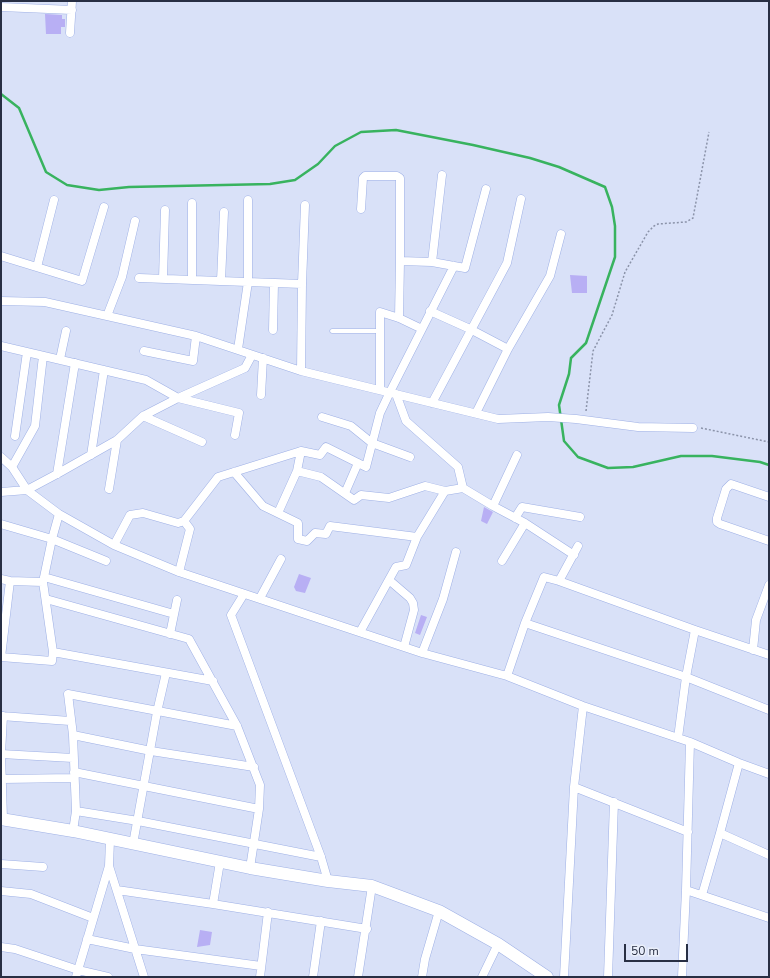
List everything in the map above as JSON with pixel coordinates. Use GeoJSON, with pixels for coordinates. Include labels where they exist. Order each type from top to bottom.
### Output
{"type":"FeatureCollection","features":[{"type":"Feature","properties":{"kind":"main road"},"geometry":{"type":"LineString","coordinates":[[2,819],[73,831],[110,840],[250,868],[328,881],[372,886],[439,911],[498,944],[544,976]]}},
{"type":"Feature","properties":{"kind":"street"},"geometry":{"type":"LineString","coordinates":[[70,33],[72,1]]}},
{"type":"Feature","properties":{"kind":"street"},"geometry":{"type":"LineString","coordinates":[[1,7],[20,4],[72,10]]}},
{"type":"Feature","properties":{"kind":"street"},"geometry":{"type":"LineString","coordinates":[[432,262],[442,175]]}},
{"type":"Feature","properties":{"kind":"street"},"geometry":{"type":"LineString","coordinates":[[362,209],[363,178],[365,176],[397,176],[400,178],[400,318]]}},
{"type":"Feature","properties":{"kind":"street"},"geometry":{"type":"LineString","coordinates":[[400,261],[432,262],[465,268],[486,189]]}},
{"type":"Feature","properties":{"kind":"street"},"geometry":{"type":"LineString","coordinates":[[432,403],[470,329],[507,263],[521,199]]}},
{"type":"Feature","properties":{"kind":"street"},"geometry":{"type":"LineString","coordinates":[[37,267],[54,200]]}},
{"type":"Feature","properties":{"kind":"street"},"geometry":{"type":"LineString","coordinates":[[238,349],[248,282],[248,200]]}},
{"type":"Feature","properties":{"kind":"street"},"geometry":{"type":"LineString","coordinates":[[192,203],[192,280]]}},
{"type":"Feature","properties":{"kind":"street"},"geometry":{"type":"LineString","coordinates":[[301,371],[304,205]]}},
{"type":"Feature","properties":{"kind":"street"},"geometry":{"type":"LineString","coordinates":[[1,256],[82,282],[104,207]]}},
{"type":"Feature","properties":{"kind":"street"},"geometry":{"type":"LineString","coordinates":[[163,279],[165,210]]}},
{"type":"Feature","properties":{"kind":"street"},"geometry":{"type":"LineString","coordinates":[[221,281],[224,212]]}},
{"type":"Feature","properties":{"kind":"street"},"geometry":{"type":"LineString","coordinates":[[107,316],[122,277],[135,221]]}},
{"type":"Feature","properties":{"kind":"street"},"geometry":{"type":"LineString","coordinates":[[476,413],[508,349],[550,276],[561,234]]}},
{"type":"Feature","properties":{"kind":"street"},"geometry":{"type":"LineString","coordinates":[[114,545],[130,515],[143,513],[178,523],[184,521],[218,477],[301,451],[320,455],[326,447],[366,467],[380,414],[393,393],[430,311],[454,266]]}},
{"type":"Feature","properties":{"kind":"street"},"geometry":{"type":"LineString","coordinates":[[139,278],[302,284]]}},
{"type":"Feature","properties":{"kind":"street"},"geometry":{"type":"LineString","coordinates":[[273,330],[274,283]]}},
{"type":"Feature","properties":{"kind":"street"},"geometry":{"type":"LineString","coordinates":[[1,301],[45,302],[196,336],[301,371],[498,419],[551,418],[585,420],[638,428],[693,428]]}},
{"type":"Feature","properties":{"kind":"street"},"geometry":{"type":"LineString","coordinates":[[430,311],[470,329],[508,349]]}},
{"type":"Feature","properties":{"kind":"street"},"geometry":{"type":"LineString","coordinates":[[380,390],[380,312],[400,318],[422,329]]}},
{"type":"Feature","properties":{"kind":"street"},"geometry":{"type":"LineString","coordinates":[[60,360],[66,331]]}},
{"type":"Feature","properties":{"kind":"street"},"geometry":{"type":"LineString","coordinates":[[144,351],[193,361],[196,336]]}},
{"type":"Feature","properties":{"kind":"street"},"geometry":{"type":"LineString","coordinates":[[1,346],[146,380],[178,398],[239,412],[235,435]]}},
{"type":"Feature","properties":{"kind":"street"},"geometry":{"type":"LineString","coordinates":[[14,436],[26,352]]}},
{"type":"Feature","properties":{"kind":"street"},"geometry":{"type":"LineString","coordinates":[[1,492],[27,490],[57,474],[117,440],[143,416],[178,398],[245,368],[252,355]]}},
{"type":"Feature","properties":{"kind":"street"},"geometry":{"type":"LineString","coordinates":[[12,467],[35,426],[43,356]]}},
{"type":"Feature","properties":{"kind":"street"},"geometry":{"type":"LineString","coordinates":[[261,395],[263,358]]}},
{"type":"Feature","properties":{"kind":"street"},"geometry":{"type":"LineString","coordinates":[[57,474],[75,363]]}},
{"type":"Feature","properties":{"kind":"street"},"geometry":{"type":"LineString","coordinates":[[91,455],[104,370]]}},
{"type":"Feature","properties":{"kind":"street"},"geometry":{"type":"LineString","coordinates":[[393,393],[406,421],[458,467],[463,488]]}},
{"type":"Feature","properties":{"kind":"street"},"geometry":{"type":"LineString","coordinates":[[143,416],[202,442]]}},
{"type":"Feature","properties":{"kind":"street"},"geometry":{"type":"LineString","coordinates":[[322,417],[351,426],[372,443],[410,457]]}},
{"type":"Feature","properties":{"kind":"street"},"geometry":{"type":"LineString","coordinates":[[110,489],[117,440]]}},
{"type":"Feature","properties":{"kind":"street"},"geometry":{"type":"LineString","coordinates":[[278,513],[297,471],[301,451]]}},
{"type":"Feature","properties":{"kind":"street"},"geometry":{"type":"LineString","coordinates":[[493,506],[517,455]]}},
{"type":"Feature","properties":{"kind":"street"},"geometry":{"type":"LineString","coordinates":[[1,457],[12,467],[27,490],[59,514],[114,545],[180,572],[244,594],[260,598],[422,653],[507,676],[583,706],[690,742],[738,763],[769,774]]}},
{"type":"Feature","properties":{"kind":"street"},"geometry":{"type":"LineString","coordinates":[[345,493],[358,463]]}},
{"type":"Feature","properties":{"kind":"street"},"geometry":{"type":"LineString","coordinates":[[297,471],[321,477],[354,500],[361,495],[389,498],[425,486],[445,491],[463,488],[525,523],[574,555]]}},
{"type":"Feature","properties":{"kind":"street"},"geometry":{"type":"LineString","coordinates":[[234,472],[263,506],[298,523],[298,539],[307,541],[315,533],[326,534],[330,526],[417,537]]}},
{"type":"Feature","properties":{"kind":"street"},"geometry":{"type":"LineString","coordinates":[[769,497],[731,484],[726,489],[717,518],[720,524],[769,540]]}},
{"type":"Feature","properties":{"kind":"street"},"geometry":{"type":"LineString","coordinates":[[360,632],[396,567],[406,565],[417,537],[445,491]]}},
{"type":"Feature","properties":{"kind":"street"},"geometry":{"type":"LineString","coordinates":[[515,518],[522,507],[580,517]]}},
{"type":"Feature","properties":{"kind":"street"},"geometry":{"type":"LineString","coordinates":[[10,581],[1,657],[52,661],[53,652],[44,579],[59,514]]}},
{"type":"Feature","properties":{"kind":"street"},"geometry":{"type":"LineString","coordinates":[[180,572],[190,529],[184,521]]}},
{"type":"Feature","properties":{"kind":"street"},"geometry":{"type":"LineString","coordinates":[[502,561],[525,523]]}},
{"type":"Feature","properties":{"kind":"street"},"geometry":{"type":"LineString","coordinates":[[1,524],[52,539],[106,562]]}},
{"type":"Feature","properties":{"kind":"street"},"geometry":{"type":"LineString","coordinates":[[559,581],[578,546]]}},
{"type":"Feature","properties":{"kind":"street"},"geometry":{"type":"LineString","coordinates":[[422,653],[443,599],[456,552]]}},
{"type":"Feature","properties":{"kind":"street"},"geometry":{"type":"LineString","coordinates":[[260,598],[281,559]]}},
{"type":"Feature","properties":{"kind":"street"},"geometry":{"type":"LineString","coordinates":[[507,676],[525,623],[544,577],[769,655]]}},
{"type":"Feature","properties":{"kind":"street"},"geometry":{"type":"LineString","coordinates":[[1,580],[10,581],[44,579],[174,614]]}},
{"type":"Feature","properties":{"kind":"street"},"geometry":{"type":"LineString","coordinates":[[389,580],[410,598],[413,603],[414,610],[404,647]]}},
{"type":"Feature","properties":{"kind":"street"},"geometry":{"type":"LineString","coordinates":[[753,650],[756,620],[769,585]]}},
{"type":"Feature","properties":{"kind":"street"},"geometry":{"type":"LineString","coordinates":[[244,594],[231,615],[321,857],[328,881]]}},
{"type":"Feature","properties":{"kind":"street"},"geometry":{"type":"LineString","coordinates":[[46,599],[189,639],[237,726],[260,785],[260,809],[250,868]]}},
{"type":"Feature","properties":{"kind":"street"},"geometry":{"type":"LineString","coordinates":[[170,634],[177,600]]}},
{"type":"Feature","properties":{"kind":"street"},"geometry":{"type":"LineString","coordinates":[[525,623],[686,677],[769,710]]}},
{"type":"Feature","properties":{"kind":"street"},"geometry":{"type":"LineString","coordinates":[[678,738],[686,677],[696,630]]}},
{"type":"Feature","properties":{"kind":"street"},"geometry":{"type":"LineString","coordinates":[[53,652],[213,681]]}},
{"type":"Feature","properties":{"kind":"street"},"geometry":{"type":"LineString","coordinates":[[133,844],[157,712],[166,673]]}},
{"type":"Feature","properties":{"kind":"street"},"geometry":{"type":"LineString","coordinates":[[73,831],[76,811],[73,735],[70,721],[68,694],[237,726]]}},
{"type":"Feature","properties":{"kind":"street"},"geometry":{"type":"LineString","coordinates":[[564,977],[574,787],[583,706]]}},
{"type":"Feature","properties":{"kind":"street"},"geometry":{"type":"LineString","coordinates":[[2,819],[2,716],[70,721]]}},
{"type":"Feature","properties":{"kind":"street"},"geometry":{"type":"LineString","coordinates":[[73,735],[151,751],[254,767]]}},
{"type":"Feature","properties":{"kind":"street"},"geometry":{"type":"LineString","coordinates":[[682,977],[690,742]]}},
{"type":"Feature","properties":{"kind":"street"},"geometry":{"type":"LineString","coordinates":[[1,754],[73,758]]}},
{"type":"Feature","properties":{"kind":"street"},"geometry":{"type":"LineString","coordinates":[[702,895],[738,763]]}},
{"type":"Feature","properties":{"kind":"street"},"geometry":{"type":"LineString","coordinates":[[2,779],[74,775],[144,786],[260,809]]}},
{"type":"Feature","properties":{"kind":"street"},"geometry":{"type":"LineString","coordinates":[[574,787],[688,832]]}},
{"type":"Feature","properties":{"kind":"street"},"geometry":{"type":"LineString","coordinates":[[608,977],[614,802]]}},
{"type":"Feature","properties":{"kind":"street"},"geometry":{"type":"LineString","coordinates":[[76,811],[138,821],[321,857]]}},
{"type":"Feature","properties":{"kind":"street"},"geometry":{"type":"LineString","coordinates":[[720,833],[769,855]]}},
{"type":"Feature","properties":{"kind":"street"},"geometry":{"type":"LineString","coordinates":[[77,974],[109,866],[110,840]]}},
{"type":"Feature","properties":{"kind":"street"},"geometry":{"type":"LineString","coordinates":[[213,904],[220,862]]}},
{"type":"Feature","properties":{"kind":"street"},"geometry":{"type":"LineString","coordinates":[[1,864],[43,867]]}},
{"type":"Feature","properties":{"kind":"street"},"geometry":{"type":"LineString","coordinates":[[109,866],[144,977]]}},
{"type":"Feature","properties":{"kind":"street"},"geometry":{"type":"LineString","coordinates":[[358,977],[367,929],[372,886]]}},
{"type":"Feature","properties":{"kind":"street"},"geometry":{"type":"LineString","coordinates":[[117,890],[268,912],[367,929]]}},
{"type":"Feature","properties":{"kind":"street"},"geometry":{"type":"LineString","coordinates":[[686,890],[769,918]]}},
{"type":"Feature","properties":{"kind":"street"},"geometry":{"type":"LineString","coordinates":[[1,891],[31,894],[94,918]]}},
{"type":"Feature","properties":{"kind":"street"},"geometry":{"type":"LineString","coordinates":[[422,977],[424,959],[439,911]]}},
{"type":"Feature","properties":{"kind":"street"},"geometry":{"type":"LineString","coordinates":[[260,977],[268,912]]}},
{"type":"Feature","properties":{"kind":"street"},"geometry":{"type":"LineString","coordinates":[[313,977],[321,921]]}},
{"type":"Feature","properties":{"kind":"street"},"geometry":{"type":"LineString","coordinates":[[87,939],[135,949],[261,966]]}},
{"type":"Feature","properties":{"kind":"street"},"geometry":{"type":"LineString","coordinates":[[482,977],[498,944]]}},
{"type":"Feature","properties":{"kind":"street"},"geometry":{"type":"LineString","coordinates":[[1,948],[15,949],[77,974],[108,977]]}},
{"type":"Feature","properties":{"kind":"lane"},"geometry":{"type":"LineString","coordinates":[[332,331],[380,331]]}},
{"type":"Feature","properties":{"kind":"path"},"geometry":{"type":"LineString","coordinates":[[585,420],[594,351],[612,315],[626,272],[648,232],[654,226],[658,224],[686,222],[693,218],[709,132]]}},
{"type":"Feature","properties":{"kind":"path"},"geometry":{"type":"LineString","coordinates":[[693,428],[704,428],[769,442]]}},
{"type":"Feature","properties":{"kind":"building"},"geometry":{"type":"Polygon","coordinates":[[[45,14],[62,15],[62,19],[65,19],[65,27],[61,27],[61,34],[46,34],[45,14]]]}},
{"type":"Feature","properties":{"kind":"building"},"geometry":{"type":"Polygon","coordinates":[[[570,275],[587,276],[587,293],[572,293],[570,275]]]}},
{"type":"Feature","properties":{"kind":"building"},"geometry":{"type":"Polygon","coordinates":[[[484,507],[493,512],[487,524],[481,521],[484,507]]]}},
{"type":"Feature","properties":{"kind":"building"},"geometry":{"type":"Polygon","coordinates":[[[299,574],[311,578],[305,593],[296,591],[294,587],[299,574]]]}},
{"type":"Feature","properties":{"kind":"building"},"geometry":{"type":"Polygon","coordinates":[[[421,615],[427,617],[420,635],[415,633],[421,615]]]}},
{"type":"Feature","properties":{"kind":"building"},"geometry":{"type":"Polygon","coordinates":[[[200,930],[212,932],[210,945],[197,947],[200,930]]]}},
{"type":"Feature","properties":{"kind":"waterway"},"geometry":{"type":"LineString","coordinates":[[1,94],[19,108],[46,172],[67,185],[99,190],[129,187],[270,184],[295,180],[318,164],[335,146],[361,132],[396,130],[530,158],[559,167],[605,187],[612,207],[615,226],[615,257],[586,343],[571,358],[569,374],[559,405],[564,441],[578,457],[608,468],[633,467],[681,456],[712,456],[760,462],[769,465]]}}]}
